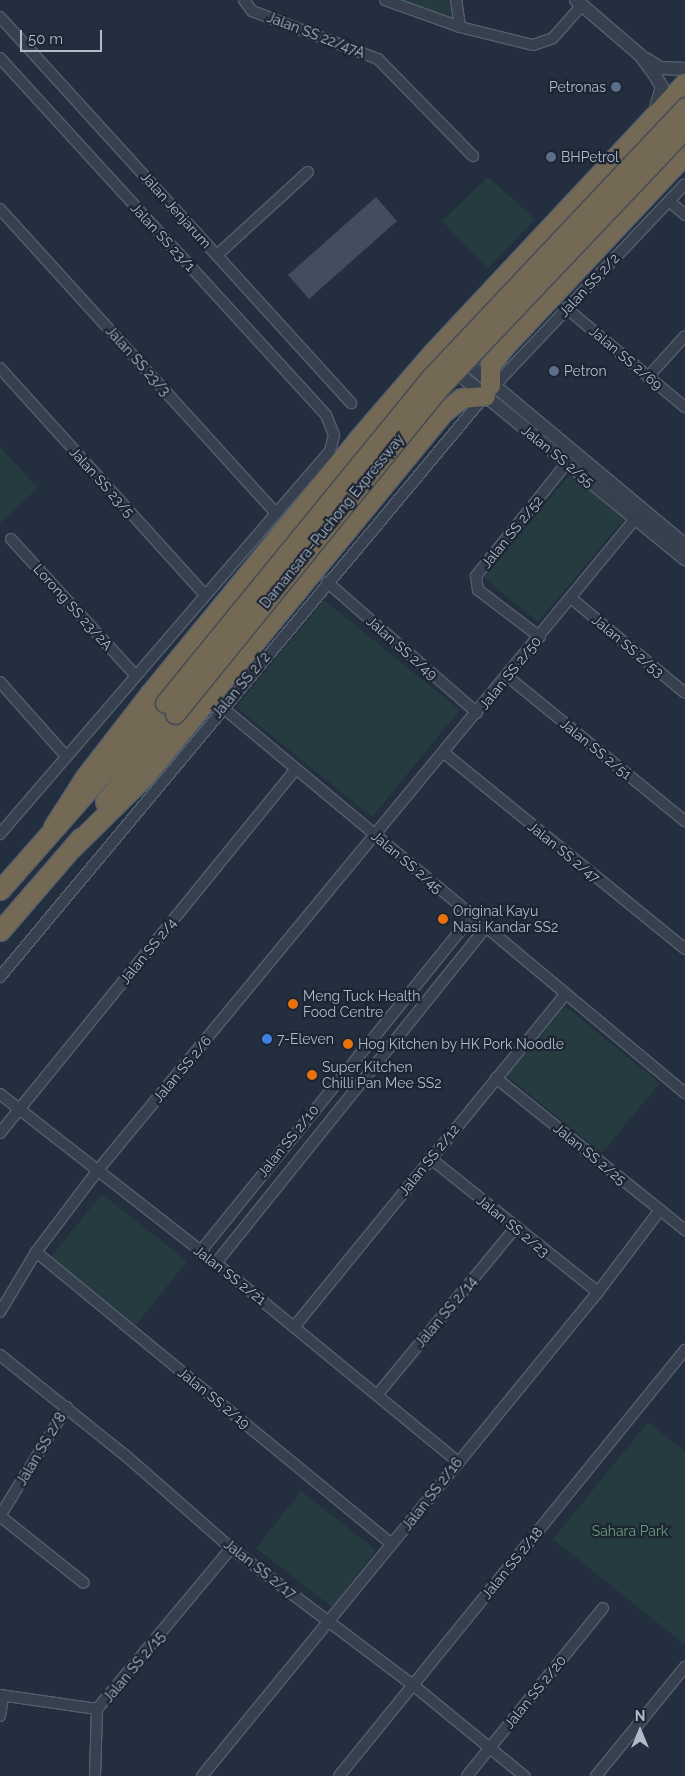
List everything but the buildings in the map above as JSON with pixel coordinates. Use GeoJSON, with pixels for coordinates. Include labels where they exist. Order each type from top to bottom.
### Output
{"type":"FeatureCollection","features":[{"type":"Feature","properties":{"kind":"highway"},"geometry":{"type":"LineString","coordinates":[[53,827],[85,777],[151,692],[414,373],[685,83]]}},
{"type":"Feature","properties":{"kind":"highway","name":"Damansara–Puchong Expressway"},"geometry":{"type":"LineString","coordinates":[[0,931],[73,847],[170,709],[429,380],[685,107]]}},
{"type":"Feature","properties":{"kind":"highway","name":"Damansara–Puchong Expressway"},"geometry":{"type":"LineString","coordinates":[[0,890],[53,827],[98,784],[170,709],[439,388],[685,129]]}},
{"type":"Feature","properties":{"kind":"highway"},"geometry":{"type":"LineString","coordinates":[[73,847],[143,778],[454,402],[489,389],[490,365],[504,347],[685,154]]}},
{"type":"Feature","properties":{"kind":"highway"},"geometry":{"type":"LineString","coordinates":[[462,320],[467,338],[477,348],[504,347]]}},
{"type":"Feature","properties":{"kind":"highway"},"geometry":{"type":"LineString","coordinates":[[414,373],[441,375],[452,390],[454,402]]}},
{"type":"Feature","properties":{"kind":"street","name":"Jalan SS 22/47A"},"geometry":{"type":"LineString","coordinates":[[244,0],[252,10],[378,59],[473,156]]}},
{"type":"Feature","properties":{"kind":"street"},"geometry":{"type":"LineString","coordinates":[[385,0],[460,26],[533,45],[553,38],[579,2],[640,55],[660,68],[685,69]]}},
{"type":"Feature","properties":{"kind":"street"},"geometry":{"type":"LineString","coordinates":[[456,0],[460,26]]}},
{"type":"Feature","properties":{"kind":"street","name":"Jalan Jenjarum"},"geometry":{"type":"LineString","coordinates":[[0,17],[351,403]]}},
{"type":"Feature","properties":{"kind":"street"},"geometry":{"type":"LineString","coordinates":[[640,55],[662,87],[652,117]]}},
{"type":"Feature","properties":{"kind":"street","name":"Jalan SS 23/1"},"geometry":{"type":"LineString","coordinates":[[0,58],[326,415],[334,435],[330,450],[276,513]]}},
{"type":"Feature","properties":{"kind":"street"},"geometry":{"type":"LineString","coordinates":[[217,255],[308,172]]}},
{"type":"Feature","properties":{"kind":"street","name":"Jalan SS 2/2"},"geometry":{"type":"LineString","coordinates":[[0,977],[222,707],[489,389],[685,184]]}},
{"type":"Feature","properties":{"kind":"street"},"geometry":{"type":"LineString","coordinates":[[669,201],[685,215]]}},
{"type":"Feature","properties":{"kind":"street","name":"Jalan SS 23/3"},"geometry":{"type":"LineString","coordinates":[[0,209],[276,513]]}},
{"type":"Feature","properties":{"kind":"street","name":"Jalan SS 2/69"},"geometry":{"type":"LineString","coordinates":[[566,308],[685,407]]}},
{"type":"Feature","properties":{"kind":"street"},"geometry":{"type":"LineString","coordinates":[[648,376],[685,336]]}},
{"type":"Feature","properties":{"kind":"street","name":"Jalan SS 2/55"},"geometry":{"type":"LineString","coordinates":[[438,346],[639,515],[685,559]]}},
{"type":"Feature","properties":{"kind":"street","name":"Jalan SS 23/5"},"geometry":{"type":"LineString","coordinates":[[0,368],[205,596]]}},
{"type":"Feature","properties":{"kind":"street","name":"Jalan SS 2/55"},"geometry":{"type":"LineString","coordinates":[[489,389],[567,463],[639,515],[685,545]]}},
{"type":"Feature","properties":{"kind":"street","name":"Jalan SS 2/52"},"geometry":{"type":"LineString","coordinates":[[540,637],[478,590],[476,576],[567,463]]}},
{"type":"Feature","properties":{"kind":"street"},"geometry":{"type":"LineString","coordinates":[[0,834],[276,513]]}},
{"type":"Feature","properties":{"kind":"street","name":"Jalan SS 2/50"},"geometry":{"type":"LineString","coordinates":[[377,836],[639,515]]}},
{"type":"Feature","properties":{"kind":"street","name":"Lorong SS 23/2A"},"geometry":{"type":"LineString","coordinates":[[10,539],[135,675]]}},
{"type":"Feature","properties":{"kind":"street","name":"Jalan SS 2/49"},"geometry":{"type":"LineString","coordinates":[[327,582],[477,713]]}},
{"type":"Feature","properties":{"kind":"street","name":"Jalan SS 2/53"},"geometry":{"type":"LineString","coordinates":[[571,598],[685,693]]}},
{"type":"Feature","properties":{"kind":"street","name":"Jalan SS 2/51"},"geometry":{"type":"LineString","coordinates":[[508,676],[685,822]]}},
{"type":"Feature","properties":{"kind":"street"},"geometry":{"type":"LineString","coordinates":[[0,682],[66,756]]}},
{"type":"Feature","properties":{"kind":"street","name":"Jalan SS 2/45"},"geometry":{"type":"LineString","coordinates":[[222,707],[685,1093]]}},
{"type":"Feature","properties":{"kind":"street","name":"Jalan SS 2/47"},"geometry":{"type":"LineString","coordinates":[[444,753],[685,949]]}},
{"type":"Feature","properties":{"kind":"street","name":"Jalan SS 2/4"},"geometry":{"type":"LineString","coordinates":[[0,1132],[296,769]]}},
{"type":"Feature","properties":{"kind":"street","name":"Jalan SS 2/6"},"geometry":{"type":"LineString","coordinates":[[0,1312],[36,1252],[98,1170],[377,836]]}},
{"type":"Feature","properties":{"kind":"street","name":"Jalan SS 2/10"},"geometry":{"type":"LineString","coordinates":[[200,1252],[472,916]]}},
{"type":"Feature","properties":{"kind":"street","name":"Jalan SS 2/10"},"geometry":{"type":"LineString","coordinates":[[216,1263],[486,927]]}},
{"type":"Feature","properties":{"kind":"street","name":"Jalan SS 2/12"},"geometry":{"type":"LineString","coordinates":[[294,1326],[566,994]]}},
{"type":"Feature","properties":{"kind":"street","name":"Jalan SS 2/25"},"geometry":{"type":"LineString","coordinates":[[496,1078],[685,1230]]}},
{"type":"Feature","properties":{"kind":"street","name":"Jalan SS 2/21"},"geometry":{"type":"LineString","coordinates":[[0,1094],[216,1263],[458,1461]]}},
{"type":"Feature","properties":{"kind":"street","name":"Jalan SS 2/23"},"geometry":{"type":"LineString","coordinates":[[430,1158],[515,1228],[598,1292]]}},
{"type":"Feature","properties":{"kind":"street","name":"Jalan SS 2/16"},"geometry":{"type":"LineString","coordinates":[[202,1776],[598,1292],[660,1210]]}},
{"type":"Feature","properties":{"kind":"street","name":"Jalan SS 2/14"},"geometry":{"type":"LineString","coordinates":[[377,1395],[515,1228]]}},
{"type":"Feature","properties":{"kind":"street","name":"Jalan SS 2/19"},"geometry":{"type":"LineString","coordinates":[[36,1252],[392,1544]]}},
{"type":"Feature","properties":{"kind":"street","name":"Jalan SS 2/18"},"geometry":{"type":"LineString","coordinates":[[339,1776],[685,1350]]}},
{"type":"Feature","properties":{"kind":"street","name":"Jalan SS 2/17"},"geometry":{"type":"LineString","coordinates":[[0,1356],[67,1407],[231,1548],[413,1685],[524,1776]]}},
{"type":"Feature","properties":{"kind":"street","name":"Jalan SS 2/8"},"geometry":{"type":"LineString","coordinates":[[0,1516],[67,1407]]}},
{"type":"Feature","properties":{"kind":"street"},"geometry":{"type":"LineString","coordinates":[[0,1516],[84,1583]]}},
{"type":"Feature","properties":{"kind":"street","name":"Jalan SS 2/15"},"geometry":{"type":"LineString","coordinates":[[2,1696],[97,1709],[231,1548]]}},
{"type":"Feature","properties":{"kind":"street","name":"Jalan SS 2/20"},"geometry":{"type":"LineString","coordinates":[[467,1776],[603,1608]]}},
{"type":"Feature","properties":{"kind":"street"},"geometry":{"type":"LineString","coordinates":[[596,1776],[685,1668]]}},
{"type":"Feature","properties":{"kind":"street"},"geometry":{"type":"LineString","coordinates":[[0,1716],[2,1696]]}},
{"type":"Feature","properties":{"kind":"street"},"geometry":{"type":"LineString","coordinates":[[95,1776],[97,1709]]}},
{"type":"Feature","properties":{"kind":"green space"},"geometry":{"type":"Polygon","coordinates":[[[388,0],[454,0],[458,25],[388,0]]]}},
{"type":"Feature","properties":{"kind":"green space"},"geometry":{"type":"Polygon","coordinates":[[[488,177],[535,219],[488,269],[442,221],[488,177]]]}},
{"type":"Feature","properties":{"kind":"green space"},"geometry":{"type":"Polygon","coordinates":[[[0,447],[38,488],[0,523],[0,447]]]}},
{"type":"Feature","properties":{"kind":"green space"},"geometry":{"type":"Polygon","coordinates":[[[571,473],[625,518],[538,622],[484,578],[571,473]]]}},
{"type":"Feature","properties":{"kind":"green space"},"geometry":{"type":"Polygon","coordinates":[[[324,600],[460,710],[372,817],[236,707],[324,600]]]}},
{"type":"Feature","properties":{"kind":"green space"},"geometry":{"type":"Polygon","coordinates":[[[565,1006],[660,1083],[602,1153],[507,1076],[565,1006]]]}},
{"type":"Feature","properties":{"kind":"green space"},"geometry":{"type":"Polygon","coordinates":[[[102,1194],[187,1261],[136,1325],[50,1258],[102,1194]]]}},
{"type":"Feature","properties":{"kind":"green space","name":"Sahara Park"},"geometry":{"type":"Polygon","coordinates":[[[648,1422],[685,1451],[685,1645],[553,1539],[648,1422]]]}},
{"type":"Feature","properties":{"kind":"green space"},"geometry":{"type":"Polygon","coordinates":[[[301,1491],[376,1550],[332,1607],[256,1548],[301,1491]]]}},
{"type":"Feature","properties":{"kind":"place","name":"Petronas"},"geometry":{"type":"Point","coordinates":[616,87]}},
{"type":"Feature","properties":{"kind":"place","name":"BHPetrol"},"geometry":{"type":"Point","coordinates":[551,157]}},
{"type":"Feature","properties":{"kind":"place","name":"Petron"},"geometry":{"type":"Point","coordinates":[554,371]}},
{"type":"Feature","properties":{"kind":"place","name":"Original Kayu Nasi Kandar SS2"},"geometry":{"type":"Point","coordinates":[443,919]}},
{"type":"Feature","properties":{"kind":"place","name":"Meng Tuck Health Food Centre"},"geometry":{"type":"Point","coordinates":[293,1004]}},
{"type":"Feature","properties":{"kind":"place","name":"7-Eleven"},"geometry":{"type":"Point","coordinates":[267,1039]}},
{"type":"Feature","properties":{"kind":"place","name":"Hog Kitchen by HK Pork Noodle"},"geometry":{"type":"Point","coordinates":[348,1044]}},
{"type":"Feature","properties":{"kind":"place","name":"Super Kitchen Chilli Pan Mee SS2"},"geometry":{"type":"Point","coordinates":[312,1075]}}]}
